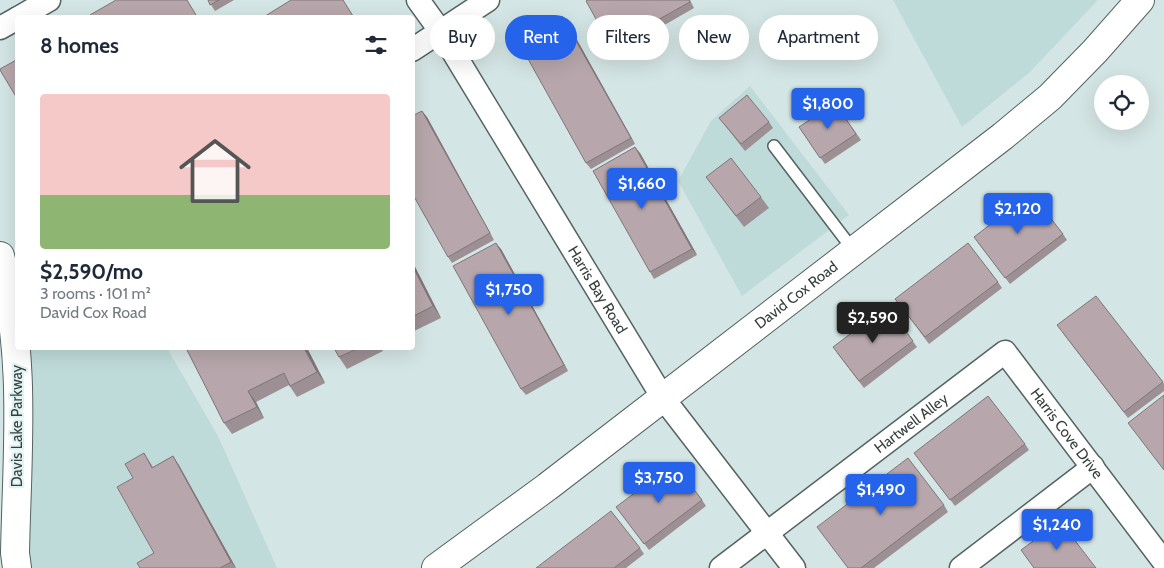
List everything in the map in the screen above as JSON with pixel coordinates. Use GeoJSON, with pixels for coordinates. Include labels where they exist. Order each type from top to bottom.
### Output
{"type":"FeatureCollection","features":[{"type":"Feature","properties":{"kind":"main road","name":"David Cox Road"},"geometry":{"type":"LineString","coordinates":[[436,568],[547,487],[1003,136],[1050,97],[1140,0]]}},
{"type":"Feature","properties":{"kind":"main road","name":"Davis Lake Parkway"},"geometry":{"type":"LineString","coordinates":[[5,277],[15,329]]}},
{"type":"Feature","properties":{"kind":"main road","name":"Davis Lake Parkway"},"geometry":{"type":"LineString","coordinates":[[17,350],[20,422],[15,553],[17,568]]}},
{"type":"Feature","properties":{"kind":"street"},"geometry":{"type":"LineString","coordinates":[[23,15],[49,0]]}},
{"type":"Feature","properties":{"kind":"street","name":"Harris Bay Road"},"geometry":{"type":"LineString","coordinates":[[418,0],[430,17]]}},
{"type":"Feature","properties":{"kind":"street"},"geometry":{"type":"LineString","coordinates":[[466,15],[488,0]]}},
{"type":"Feature","properties":{"kind":"street"},"geometry":{"type":"LineString","coordinates":[[0,28],[15,20]]}},
{"type":"Feature","properties":{"kind":"street"},"geometry":{"type":"LineString","coordinates":[[415,48],[430,39]]}},
{"type":"Feature","properties":{"kind":"street","name":"Harris Bay Road"},"geometry":{"type":"LineString","coordinates":[[458,60],[663,398],[794,568]]}},
{"type":"Feature","properties":{"kind":"street","name":"Harris Cove Drive"},"geometry":{"type":"LineString","coordinates":[[1005,352],[1164,562]]}},
{"type":"Feature","properties":{"kind":"street","name":"Hartwell Alley"},"geometry":{"type":"LineString","coordinates":[[722,568],[1005,352]]}},
{"type":"Feature","properties":{"kind":"street"},"geometry":{"type":"LineString","coordinates":[[961,568],[1092,468]]}},
{"type":"Feature","properties":{"kind":"lane"},"geometry":{"type":"LineString","coordinates":[[774,146],[854,251]]}},
{"type":"Feature","properties":{"kind":"shaded area"},"geometry":{"type":"Polygon","coordinates":[[[893,0],[1098,0],[1029,73],[962,127],[893,0]]]}},
{"type":"Feature","properties":{"kind":"shaded area"},"geometry":{"type":"Polygon","coordinates":[[[750,86],[849,215],[742,296],[678,181],[711,121],[750,86]]]}},
{"type":"Feature","properties":{"kind":"shaded area"},"geometry":{"type":"Polygon","coordinates":[[[23,350],[168,350],[218,436],[277,568],[21,568],[23,350]]]}},
{"type":"Feature","properties":{"kind":"building"},"geometry":{"type":"Polygon","coordinates":[[[116,0],[187,0],[196,15],[90,15],[116,0]]]}},
{"type":"Feature","properties":{"kind":"building"},"geometry":{"type":"Polygon","coordinates":[[[208,0],[219,0],[210,5],[208,0]]]}},
{"type":"Feature","properties":{"kind":"building"},"geometry":{"type":"Polygon","coordinates":[[[291,0],[343,0],[352,15],[267,15],[291,0]]]}},
{"type":"Feature","properties":{"kind":"building"},"geometry":{"type":"Polygon","coordinates":[[[689,0],[690,2],[667,15],[594,15],[586,1],[689,0]]]}},
{"type":"Feature","properties":{"kind":"building"},"geometry":{"type":"Polygon","coordinates":[[[577,43],[631,138],[586,163],[529,60],[577,60],[577,43]]]}},
{"type":"Feature","properties":{"kind":"building"},"geometry":{"type":"Polygon","coordinates":[[[15,61],[15,95],[0,70],[15,61]]]}},
{"type":"Feature","properties":{"kind":"building"},"geometry":{"type":"Polygon","coordinates":[[[747,95],[769,122],[741,144],[719,118],[747,95]]]}},
{"type":"Feature","properties":{"kind":"building"},"geometry":{"type":"Polygon","coordinates":[[[835,103],[856,134],[820,158],[799,127],[835,103]]]}},
{"type":"Feature","properties":{"kind":"building"},"geometry":{"type":"Polygon","coordinates":[[[422,111],[490,233],[448,257],[415,198],[415,114],[422,111]]]}},
{"type":"Feature","properties":{"kind":"building"},"geometry":{"type":"Polygon","coordinates":[[[635,147],[692,249],[650,272],[593,171],[635,147]]]}},
{"type":"Feature","properties":{"kind":"building"},"geometry":{"type":"Polygon","coordinates":[[[731,158],[761,197],[736,216],[706,177],[731,158]]]}},
{"type":"Feature","properties":{"kind":"building"},"geometry":{"type":"Polygon","coordinates":[[[1031,193],[1063,234],[1005,278],[974,237],[1031,193]]]}},
{"type":"Feature","properties":{"kind":"building"},"geometry":{"type":"Polygon","coordinates":[[[496,243],[564,365],[521,389],[453,266],[496,243]]]}},
{"type":"Feature","properties":{"kind":"building"},"geometry":{"type":"Polygon","coordinates":[[[968,243],[998,282],[925,337],[895,299],[968,243]]]}},
{"type":"Feature","properties":{"kind":"building"},"geometry":{"type":"Polygon","coordinates":[[[415,271],[433,306],[415,315],[415,271]]]}},
{"type":"Feature","properties":{"kind":"building"},"geometry":{"type":"Polygon","coordinates":[[[1096,296],[1163,382],[1124,412],[1057,325],[1096,296]]]}},
{"type":"Feature","properties":{"kind":"building"},"geometry":{"type":"Polygon","coordinates":[[[887,306],[913,341],[859,381],[833,347],[887,306]]]}},
{"type":"Feature","properties":{"kind":"building"},"geometry":{"type":"Polygon","coordinates":[[[187,350],[305,350],[317,372],[290,386],[284,373],[248,391],[257,407],[224,423],[187,350]]]}},
{"type":"Feature","properties":{"kind":"building"},"geometry":{"type":"Polygon","coordinates":[[[335,350],[355,350],[339,357],[335,350]]]}},
{"type":"Feature","properties":{"kind":"building"},"geometry":{"type":"Polygon","coordinates":[[[1164,395],[1164,470],[1128,423],[1164,395]]]}},
{"type":"Feature","properties":{"kind":"building"},"geometry":{"type":"Polygon","coordinates":[[[988,396],[1025,444],[950,500],[914,453],[988,396]]]}},
{"type":"Feature","properties":{"kind":"building"},"geometry":{"type":"Polygon","coordinates":[[[144,453],[152,468],[173,456],[231,562],[220,568],[140,568],[137,563],[154,553],[117,487],[133,478],[125,464],[144,453]]]}},
{"type":"Feature","properties":{"kind":"building"},"geometry":{"type":"Polygon","coordinates":[[[908,458],[944,505],[861,568],[848,568],[817,527],[908,458]]]}},
{"type":"Feature","properties":{"kind":"building"},"geometry":{"type":"Polygon","coordinates":[[[674,463],[702,500],[644,544],[616,507],[674,463]]]}},
{"type":"Feature","properties":{"kind":"building"},"geometry":{"type":"Polygon","coordinates":[[[611,511],[640,548],[614,568],[536,568],[611,511]]]}},
{"type":"Feature","properties":{"kind":"building"},"geometry":{"type":"Polygon","coordinates":[[[1060,521],[1096,568],[1034,568],[1021,550],[1060,521]]]}}]}
